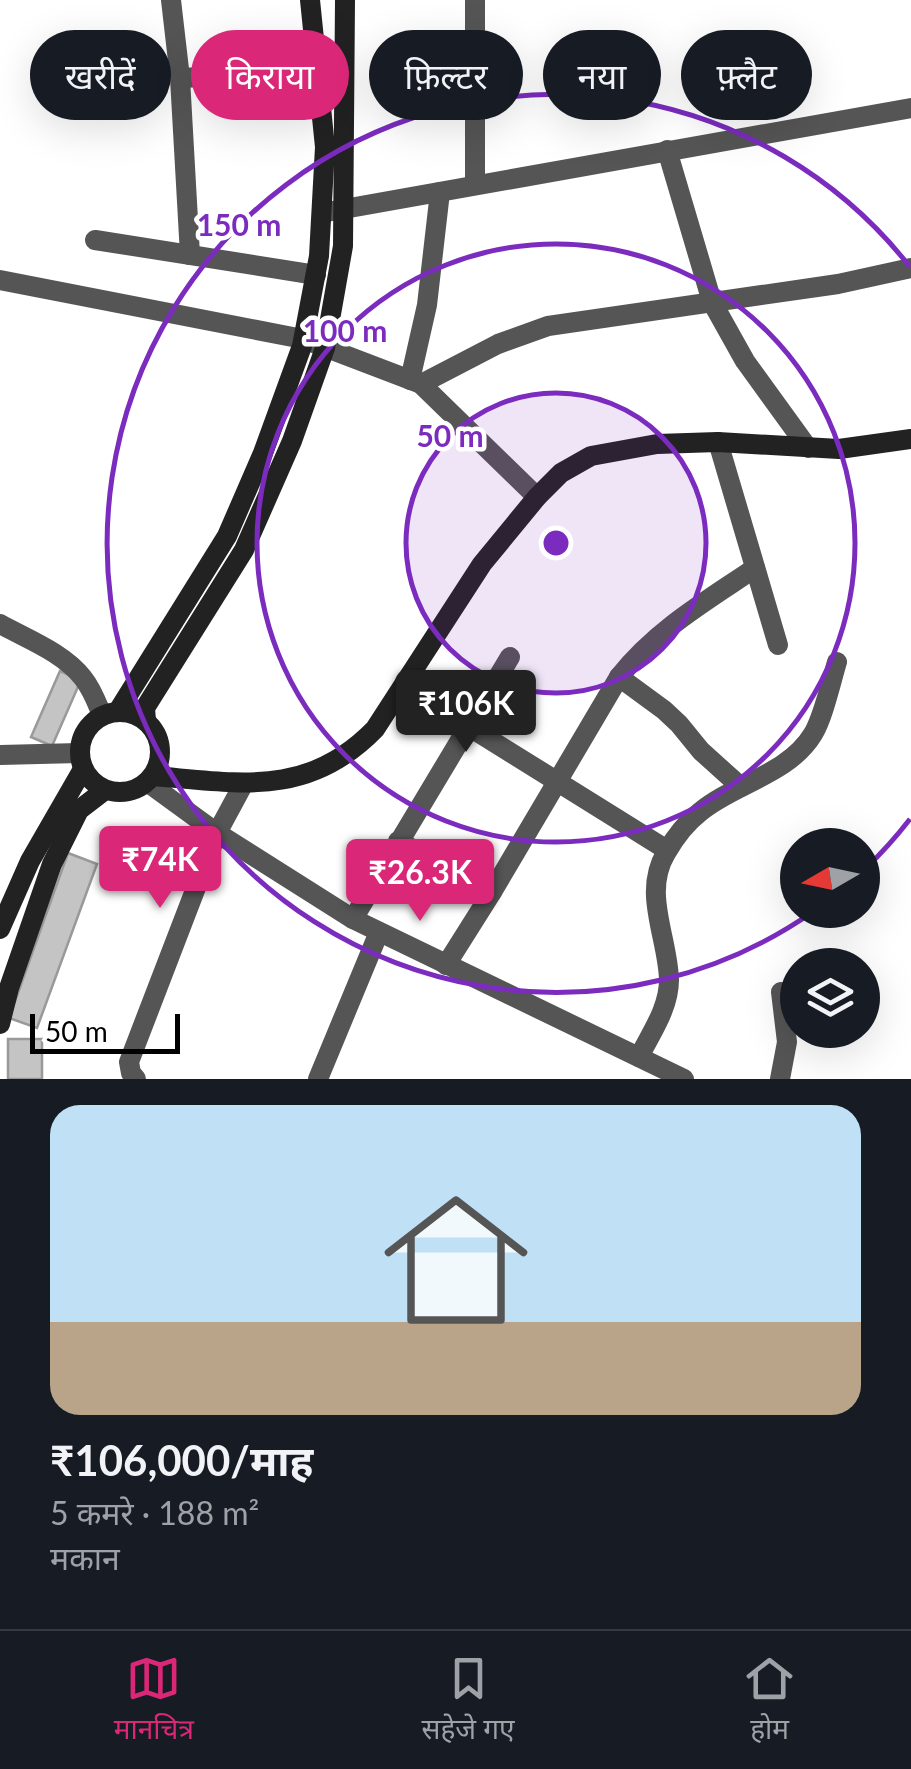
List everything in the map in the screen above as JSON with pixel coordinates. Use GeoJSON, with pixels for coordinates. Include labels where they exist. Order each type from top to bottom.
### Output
{"type":"FeatureCollection","features":[{"type":"Feature","properties":{"kind":"main road"},"geometry":{"type":"LineString","coordinates":[[310,0],[313,30]]}},
{"type":"Feature","properties":{"kind":"main road"},"geometry":{"type":"LineString","coordinates":[[146,721],[145,708],[244,550],[292,441],[325,348],[343,246],[346,0]]}},
{"type":"Feature","properties":{"kind":"main road"},"geometry":{"type":"LineString","coordinates":[[0,929],[81,761],[86,729],[110,713],[226,536],[263,452],[303,338],[316,274],[322,213],[322,120]]}},
{"type":"Feature","properties":{"kind":"main road"},"geometry":{"type":"LineString","coordinates":[[150,779],[244,783],[286,780],[327,766],[355,750],[375,729],[482,564],[536,496],[561,474],[591,456],[657,444],[718,442],[838,449],[911,439]]}},
{"type":"Feature","properties":{"kind":"main road"},"geometry":{"type":"LineString","coordinates":[[81,761],[92,782],[105,790],[136,790],[150,779],[160,751],[157,736],[146,721],[134,714],[110,713]]}},
{"type":"Feature","properties":{"kind":"main road"},"geometry":{"type":"LineString","coordinates":[[0,1024],[52,864],[80,810],[105,790]]}},
{"type":"Feature","properties":{"kind":"street"},"geometry":{"type":"LineString","coordinates":[[172,0],[190,255]]}},
{"type":"Feature","properties":{"kind":"street"},"geometry":{"type":"LineString","coordinates":[[475,0],[475,185]]}},
{"type":"Feature","properties":{"kind":"street"},"geometry":{"type":"LineString","coordinates":[[180,78],[191,78]]}},
{"type":"Feature","properties":{"kind":"street"},"geometry":{"type":"LineString","coordinates":[[322,213],[911,108]]}},
{"type":"Feature","properties":{"kind":"street"},"geometry":{"type":"LineString","coordinates":[[668,150],[712,302],[745,360],[808,448]]}},
{"type":"Feature","properties":{"kind":"street"},"geometry":{"type":"LineString","coordinates":[[416,382],[440,192]]}},
{"type":"Feature","properties":{"kind":"street"},"geometry":{"type":"LineString","coordinates":[[95,240],[316,274]]}},
{"type":"Feature","properties":{"kind":"street"},"geometry":{"type":"LineString","coordinates":[[416,382],[548,326],[838,284],[911,268]]}},
{"type":"Feature","properties":{"kind":"street"},"geometry":{"type":"LineString","coordinates":[[0,280],[303,338],[416,382],[536,496]]}},
{"type":"Feature","properties":{"kind":"street"},"geometry":{"type":"LineString","coordinates":[[718,442],[778,645]]}},
{"type":"Feature","properties":{"kind":"street"},"geometry":{"type":"LineString","coordinates":[[446,965],[618,677],[664,630],[755,568]]}},
{"type":"Feature","properties":{"kind":"street"},"geometry":{"type":"LineString","coordinates":[[0,624],[64,660],[81,675],[110,713]]}},
{"type":"Feature","properties":{"kind":"street"},"geometry":{"type":"LineString","coordinates":[[354,919],[510,656]]}},
{"type":"Feature","properties":{"kind":"street"},"geometry":{"type":"LineString","coordinates":[[639,1057],[667,995],[667,965],[655,886],[667,850],[696,814],[788,760],[814,733],[837,662]]}},
{"type":"Feature","properties":{"kind":"street"},"geometry":{"type":"LineString","coordinates":[[618,677],[664,710],[741,787]]}},
{"type":"Feature","properties":{"kind":"street"},"geometry":{"type":"LineString","coordinates":[[405,682],[468,726],[667,850]]}},
{"type":"Feature","properties":{"kind":"street"},"geometry":{"type":"LineString","coordinates":[[0,755],[81,761]]}},
{"type":"Feature","properties":{"kind":"street"},"geometry":{"type":"LineString","coordinates":[[150,779],[217,833],[354,919],[684,1079]]}},
{"type":"Feature","properties":{"kind":"street"},"geometry":{"type":"LineString","coordinates":[[136,1079],[129,1062],[217,833],[244,783]]}},
{"type":"Feature","properties":{"kind":"street"},"geometry":{"type":"LineString","coordinates":[[398,840],[492,892]]}},
{"type":"Feature","properties":{"kind":"street"},"geometry":{"type":"LineString","coordinates":[[318,1079],[379,932]]}},
{"type":"Feature","properties":{"kind":"street"},"geometry":{"type":"LineString","coordinates":[[780,1079],[786,1048]]}},
{"type":"Feature","properties":{"kind":"building"},"geometry":{"type":"Polygon","coordinates":[[[60,671],[81,680],[52,746],[31,737],[60,671]]]}},
{"type":"Feature","properties":{"kind":"building"},"geometry":{"type":"Polygon","coordinates":[[[68,853],[97,864],[37,1028],[9,1018],[68,853]]]}},
{"type":"Feature","properties":{"kind":"building"},"geometry":{"type":"Polygon","coordinates":[[[8,1039],[42,1039],[42,1079],[8,1079],[8,1039]]]}}]}
